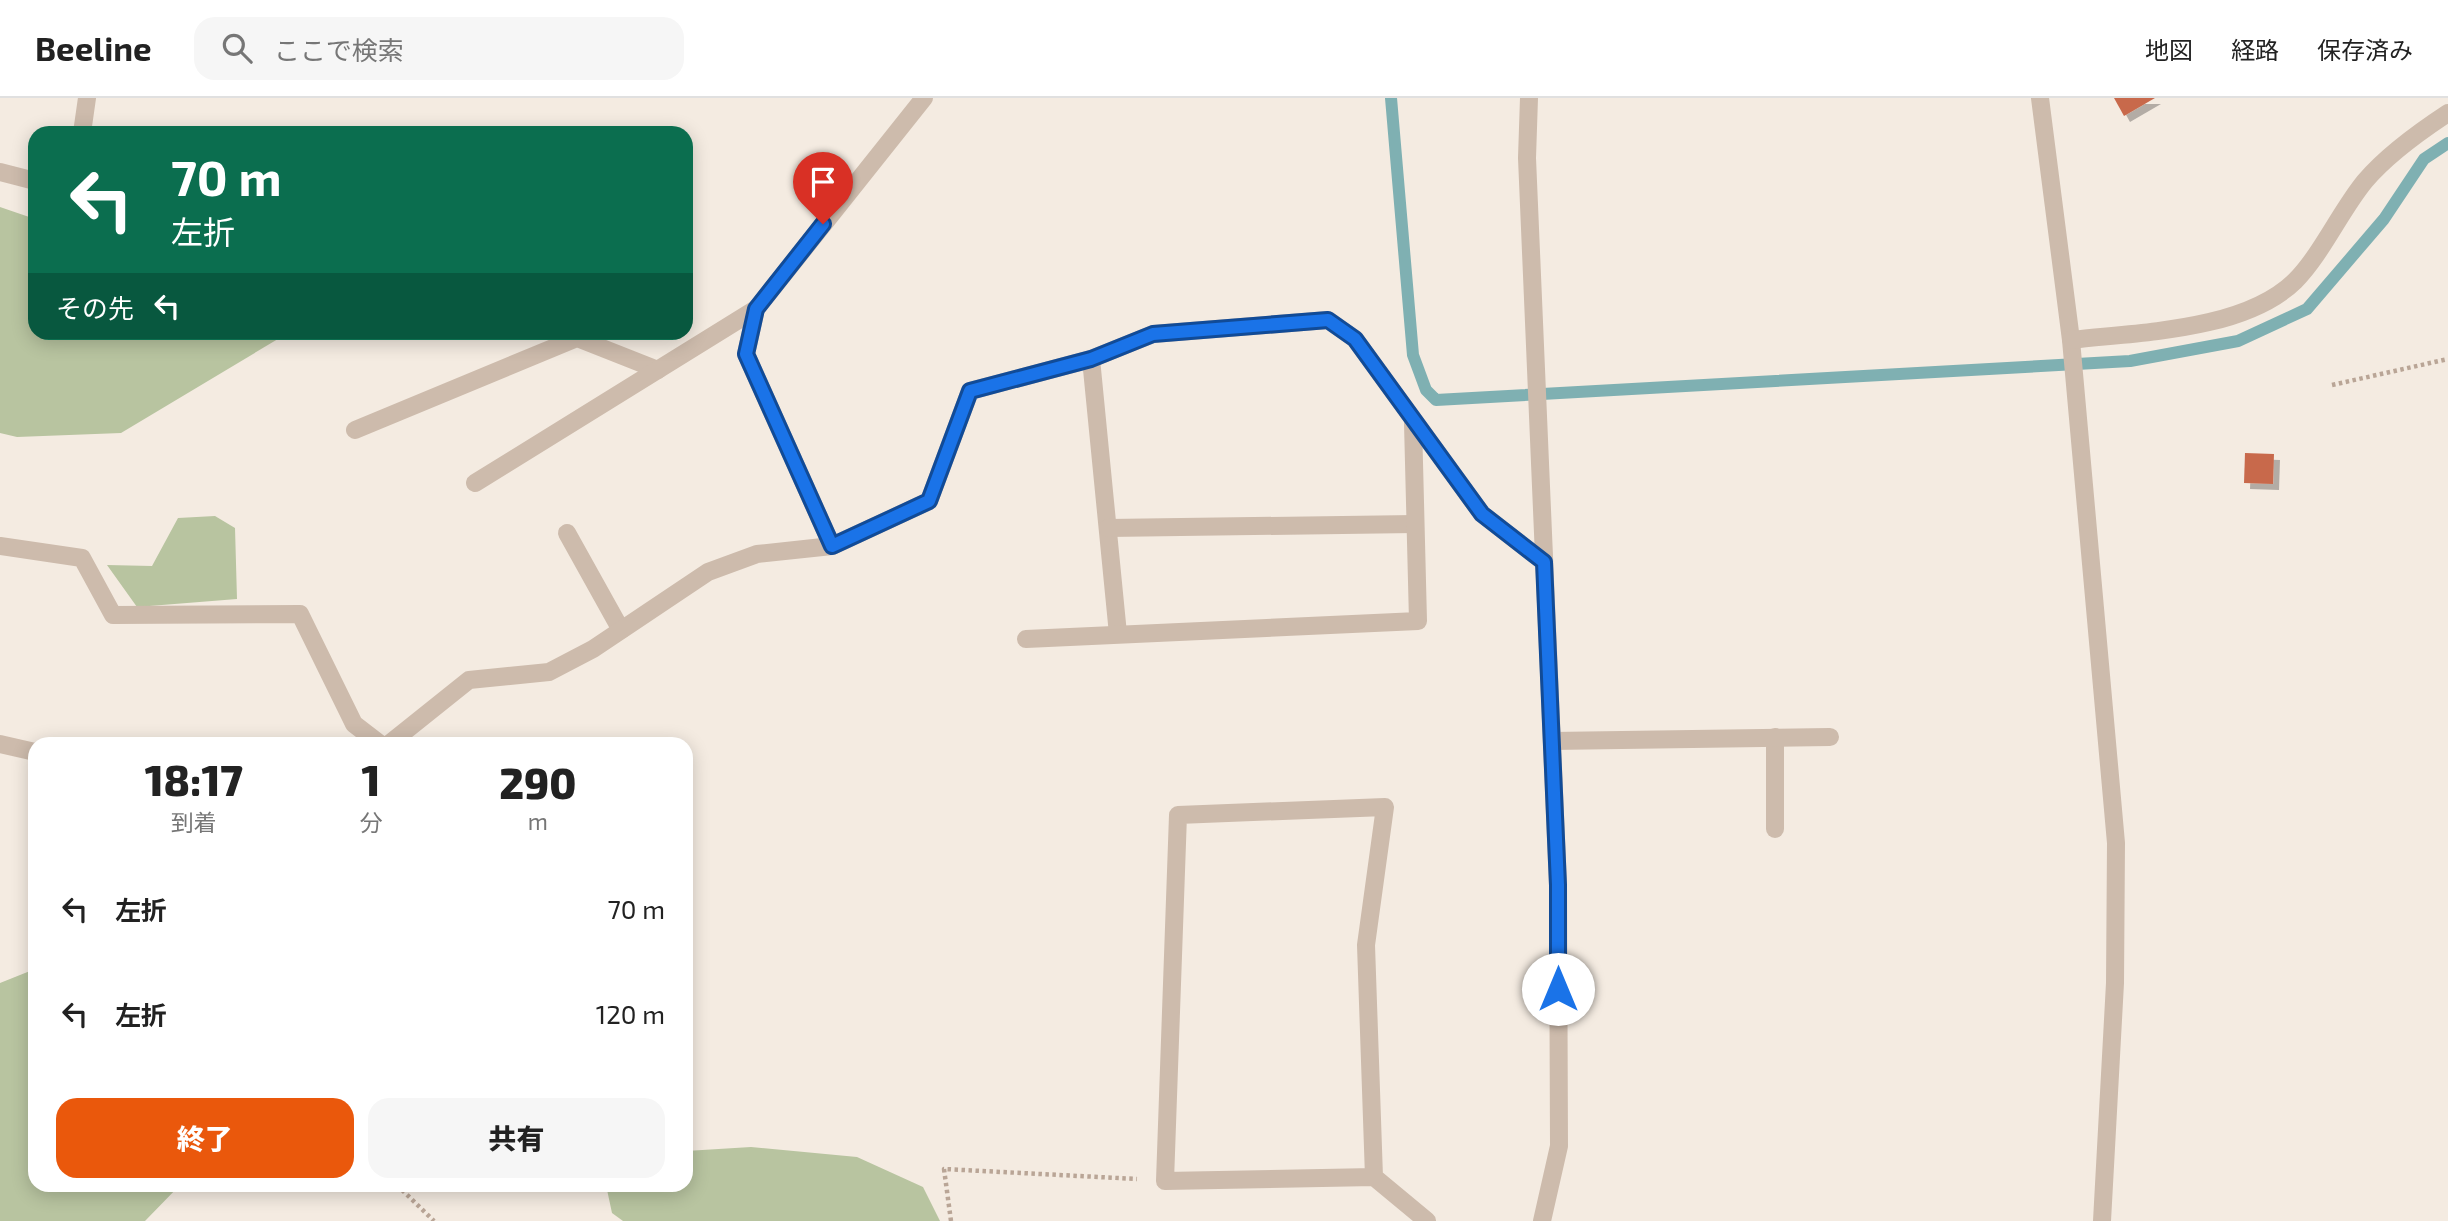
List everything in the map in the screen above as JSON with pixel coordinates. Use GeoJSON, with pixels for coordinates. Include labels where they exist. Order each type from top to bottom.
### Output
{"type":"FeatureCollection","features":[{"type":"Feature","properties":{"kind":"street"},"geometry":{"type":"LineString","coordinates":[[83,126],[87,98]]}},
{"type":"Feature","properties":{"kind":"street"},"geometry":{"type":"LineString","coordinates":[[475,483],[756,309],[924,98]]}},
{"type":"Feature","properties":{"kind":"street"},"geometry":{"type":"LineString","coordinates":[[1529,98],[1527,158],[1558,885],[1559,1146],[1542,1221]]}},
{"type":"Feature","properties":{"kind":"street"},"geometry":{"type":"LineString","coordinates":[[2040,98],[2071,340],[2116,843],[2115,983],[2102,1221]]}},
{"type":"Feature","properties":{"kind":"street"},"geometry":{"type":"LineString","coordinates":[[2071,340],[2160,330],[2249,312],[2294,281],[2366,180],[2417,133],[2448,113]]}},
{"type":"Feature","properties":{"kind":"street"},"geometry":{"type":"LineString","coordinates":[[0,172],[28,179]]}},
{"type":"Feature","properties":{"kind":"street"},"geometry":{"type":"LineString","coordinates":[[756,309],[746,354],[832,546]]}},
{"type":"Feature","properties":{"kind":"street"},"geometry":{"type":"LineString","coordinates":[[398,737],[469,680],[549,672],[621,630],[708,572],[757,554],[832,546],[929,501],[970,391],[1091,359],[1153,334],[1328,320],[1355,339],[1413,423],[1482,514],[1544,562]]}},
{"type":"Feature","properties":{"kind":"street"},"geometry":{"type":"LineString","coordinates":[[355,430],[572,340]]}},
{"type":"Feature","properties":{"kind":"street"},"geometry":{"type":"LineString","coordinates":[[582,340],[658,370]]}},
{"type":"Feature","properties":{"kind":"street"},"geometry":{"type":"LineString","coordinates":[[1091,359],[1118,634]]}},
{"type":"Feature","properties":{"kind":"street"},"geometry":{"type":"LineString","coordinates":[[1026,639],[1418,621],[1413,423]]}},
{"type":"Feature","properties":{"kind":"street"},"geometry":{"type":"LineString","coordinates":[[1108,528],[1415,524]]}},
{"type":"Feature","properties":{"kind":"street"},"geometry":{"type":"LineString","coordinates":[[567,533],[621,630]]}},
{"type":"Feature","properties":{"kind":"street"},"geometry":{"type":"LineString","coordinates":[[0,546],[82,558],[113,615],[300,614],[354,724],[371,737]]}},
{"type":"Feature","properties":{"kind":"street"},"geometry":{"type":"LineString","coordinates":[[1775,737],[1776,829]]}},
{"type":"Feature","properties":{"kind":"street"},"geometry":{"type":"LineString","coordinates":[[1552,741],[1830,737]]}},
{"type":"Feature","properties":{"kind":"street"},"geometry":{"type":"LineString","coordinates":[[0,744],[28,750]]}},
{"type":"Feature","properties":{"kind":"street"},"geometry":{"type":"LineString","coordinates":[[1374,1177],[1366,945],[1385,807],[1178,815],[1166,1181],[1374,1177],[1427,1221]]}},
{"type":"Feature","properties":{"kind":"path"},"geometry":{"type":"LineString","coordinates":[[2332,384],[2448,359]]}},
{"type":"Feature","properties":{"kind":"path"},"geometry":{"type":"LineString","coordinates":[[951,1221],[944,1169],[1166,1181]]}},
{"type":"Feature","properties":{"kind":"path"},"geometry":{"type":"LineString","coordinates":[[404,1192],[434,1221]]}},
{"type":"Feature","properties":{"kind":"green space"},"geometry":{"type":"Polygon","coordinates":[[[0,207],[28,217],[28,340],[276,340],[121,433],[17,437],[0,433],[0,207]]]}},
{"type":"Feature","properties":{"kind":"green space"},"geometry":{"type":"Polygon","coordinates":[[[215,516],[235,528],[237,599],[137,607],[107,565],[152,566],[178,518],[215,516]]]}},
{"type":"Feature","properties":{"kind":"green space"},"geometry":{"type":"Polygon","coordinates":[[[28,972],[28,1192],[173,1192],[145,1221],[0,1221],[0,983],[28,972]]]}},
{"type":"Feature","properties":{"kind":"green space"},"geometry":{"type":"Polygon","coordinates":[[[751,1147],[857,1157],[923,1187],[940,1221],[623,1221],[612,1213],[608,1192],[693,1192],[693,1151],[751,1147]]]}},
{"type":"Feature","properties":{"kind":"building"},"geometry":{"type":"Polygon","coordinates":[[[2114,98],[2155,98],[2124,116],[2114,98]]]}},
{"type":"Feature","properties":{"kind":"building"},"geometry":{"type":"Polygon","coordinates":[[[2245,453],[2274,454],[2273,484],[2244,483],[2245,453]]]}},
{"type":"Feature","properties":{"kind":"waterway"},"geometry":{"type":"LineString","coordinates":[[1391,98],[1413,355],[1426,390],[1436,400],[2130,361],[2238,341],[2307,309],[2384,219],[2424,159],[2448,143]]}},
{"type":"Feature","properties":{"kind":"route"},"geometry":{"type":"LineString","coordinates":[[823,224],[756,309],[746,354],[832,546],[929,501],[970,391],[1091,359],[1153,334],[1328,320],[1355,339],[1413,423],[1482,514],[1544,562],[1558,885],[1558,989]]}}]}
